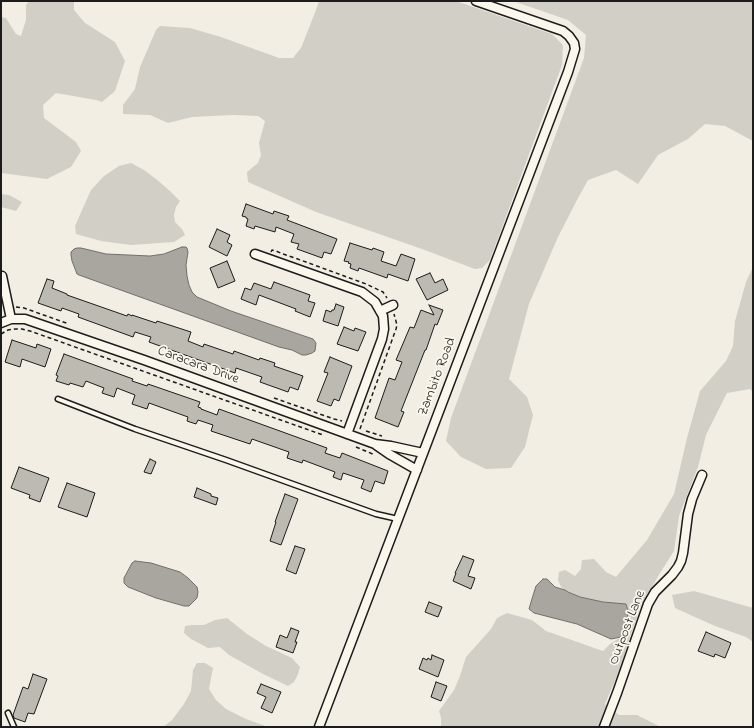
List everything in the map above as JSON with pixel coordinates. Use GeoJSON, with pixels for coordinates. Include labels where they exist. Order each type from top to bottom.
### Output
{"type":"FeatureCollection","features":[{"type":"Feature","properties":{"kind":"street","name":"Zambito Road"},"geometry":{"type":"LineString","coordinates":[[319,727],[568,72],[575,49],[569,36],[559,29],[476,1]]}},
{"type":"Feature","properties":{"kind":"street"},"geometry":{"type":"LineString","coordinates":[[255,254],[362,292],[375,302],[383,316],[384,329],[382,339],[347,434]]}},
{"type":"Feature","properties":{"kind":"street"},"geometry":{"type":"LineString","coordinates":[[1,324],[11,319],[2,276]]}},
{"type":"Feature","properties":{"kind":"street"},"geometry":{"type":"LineString","coordinates":[[380,311],[393,305]]}},
{"type":"Feature","properties":{"kind":"street","name":"Caracara Drive"},"geometry":{"type":"LineString","coordinates":[[11,319],[25,319],[61,331],[375,444],[423,453]]}},
{"type":"Feature","properties":{"kind":"street","name":"Caracara Drive"},"geometry":{"type":"LineString","coordinates":[[375,444],[417,470]]}},
{"type":"Feature","properties":{"kind":"street","name":"Outpost Lane"},"geometry":{"type":"LineString","coordinates":[[604,727],[648,604],[655,592],[678,568],[683,553],[688,514],[692,499],[702,475]]}},
{"type":"Feature","properties":{"kind":"lane"},"geometry":{"type":"LineString","coordinates":[[58,399],[135,429],[376,514],[398,519]]}},
{"type":"Feature","properties":{"kind":"lane"},"geometry":{"type":"LineString","coordinates":[[8,713],[14,727]]}},
{"type":"Feature","properties":{"kind":"path"},"geometry":{"type":"LineString","coordinates":[[265,258],[272,250],[356,280],[383,292],[393,305],[397,325],[396,329],[360,429]]}},
{"type":"Feature","properties":{"kind":"path"},"geometry":{"type":"LineString","coordinates":[[1,334],[8,330],[15,329],[30,331],[324,435]]}},
{"type":"Feature","properties":{"kind":"path"},"geometry":{"type":"LineString","coordinates":[[350,444],[375,455]]}},
{"type":"Feature","properties":{"kind":"shaded area"},"geometry":{"type":"Polygon","coordinates":[[[29,1],[74,1],[74,10],[85,23],[115,42],[125,61],[115,91],[102,102],[56,93],[43,105],[44,118],[76,142],[81,151],[71,167],[47,179],[1,173],[1,17],[6,18],[16,34],[21,36],[26,20],[26,5],[29,1]]]}},
{"type":"Feature","properties":{"kind":"shaded area"},"geometry":{"type":"Polygon","coordinates":[[[319,1],[456,1],[552,34],[563,45],[562,65],[490,260],[482,268],[475,269],[316,212],[248,182],[247,172],[258,163],[261,155],[259,143],[265,121],[258,116],[233,115],[192,117],[168,123],[150,115],[123,114],[123,105],[135,89],[140,67],[156,30],[160,26],[190,28],[221,37],[279,58],[293,58],[301,48],[319,1]]]}},
{"type":"Feature","properties":{"kind":"shaded area"},"geometry":{"type":"Polygon","coordinates":[[[513,1],[753,1],[753,141],[725,126],[705,124],[688,139],[658,155],[638,184],[616,170],[588,180],[558,237],[529,304],[509,379],[527,397],[533,415],[525,447],[511,468],[486,469],[461,457],[446,441],[451,418],[584,58],[586,35],[568,20],[513,1]]]}},
{"type":"Feature","properties":{"kind":"shaded area"},"geometry":{"type":"Polygon","coordinates":[[[131,163],[156,179],[180,201],[176,207],[174,215],[175,222],[182,229],[185,235],[174,242],[131,245],[101,241],[76,234],[75,226],[91,190],[104,176],[119,166],[131,163]]]}},
{"type":"Feature","properties":{"kind":"shaded area"},"geometry":{"type":"Polygon","coordinates":[[[1,194],[9,195],[22,202],[16,211],[1,207],[1,194]]]}},
{"type":"Feature","properties":{"kind":"shaded area"},"geometry":{"type":"Polygon","coordinates":[[[182,247],[187,248],[187,276],[192,292],[197,297],[231,311],[313,339],[316,343],[315,351],[302,355],[292,350],[279,347],[79,275],[77,274],[71,255],[71,252],[74,249],[81,248],[106,254],[150,256],[164,254],[182,247]]]}},
{"type":"Feature","properties":{"kind":"shaded area"},"geometry":{"type":"Polygon","coordinates":[[[753,267],[753,392],[750,389],[727,393],[706,435],[698,467],[679,516],[674,551],[641,606],[620,669],[605,704],[619,715],[637,715],[661,727],[441,727],[439,711],[454,690],[466,657],[491,629],[497,618],[507,613],[532,620],[546,631],[603,651],[610,644],[621,637],[627,621],[628,611],[626,604],[603,602],[580,597],[568,592],[561,587],[558,580],[559,572],[565,570],[575,576],[581,569],[582,560],[594,559],[606,572],[616,577],[647,540],[674,494],[700,391],[726,361],[733,346],[735,321],[746,282],[753,267]]]}},
{"type":"Feature","properties":{"kind":"shaded area"},"geometry":{"type":"Polygon","coordinates":[[[135,561],[151,563],[180,572],[197,587],[197,598],[189,606],[184,606],[156,598],[128,587],[124,583],[124,578],[132,563],[135,561]]]}},
{"type":"Feature","properties":{"kind":"shaded area"},"geometry":{"type":"Polygon","coordinates":[[[543,579],[547,579],[555,587],[580,597],[603,602],[626,604],[628,611],[627,621],[621,637],[611,639],[577,624],[534,613],[529,609],[536,586],[543,579]]]}},
{"type":"Feature","properties":{"kind":"shaded area"},"geometry":{"type":"Polygon","coordinates":[[[694,591],[753,608],[753,642],[746,637],[715,626],[675,608],[672,595],[694,591]]]}},
{"type":"Feature","properties":{"kind":"shaded area"},"geometry":{"type":"Polygon","coordinates":[[[227,618],[247,634],[266,646],[292,658],[300,667],[294,682],[288,686],[229,655],[220,647],[208,648],[191,639],[184,633],[185,626],[204,625],[215,620],[227,618]]]}},
{"type":"Feature","properties":{"kind":"shaded area"},"geometry":{"type":"Polygon","coordinates":[[[197,663],[205,663],[213,668],[209,689],[216,700],[226,709],[246,719],[268,727],[163,727],[172,720],[184,704],[191,691],[193,670],[197,663]]]}},
{"type":"Feature","properties":{"kind":"building"},"geometry":{"type":"Polygon","coordinates":[[[246,204],[273,214],[274,211],[289,216],[287,220],[337,239],[331,254],[324,252],[322,258],[297,249],[299,244],[291,242],[294,234],[276,227],[275,232],[255,226],[254,229],[246,226],[248,219],[242,216],[246,204]]]}},
{"type":"Feature","properties":{"kind":"building"},"geometry":{"type":"Polygon","coordinates":[[[217,229],[230,235],[227,242],[232,245],[227,256],[209,247],[217,229]]]}},
{"type":"Feature","properties":{"kind":"building"},"geometry":{"type":"Polygon","coordinates":[[[350,243],[384,252],[381,261],[396,266],[401,254],[415,259],[408,281],[388,274],[387,278],[359,268],[358,271],[350,268],[351,264],[344,261],[350,243]]]}},
{"type":"Feature","properties":{"kind":"building"},"geometry":{"type":"Polygon","coordinates":[[[227,261],[235,281],[218,288],[210,268],[227,261]]]}},
{"type":"Feature","properties":{"kind":"building"},"geometry":{"type":"Polygon","coordinates":[[[430,273],[435,283],[443,279],[448,290],[427,300],[416,279],[430,273]]]}},
{"type":"Feature","properties":{"kind":"building"},"geometry":{"type":"Polygon","coordinates":[[[47,279],[54,281],[52,288],[67,295],[127,316],[128,314],[156,323],[157,321],[191,332],[188,341],[203,347],[204,344],[233,354],[234,351],[259,360],[260,358],[275,363],[274,366],[303,376],[298,390],[290,387],[288,392],[260,382],[262,377],[236,368],[235,373],[149,342],[151,337],[135,332],[133,337],[78,317],[79,314],[62,308],[61,311],[38,303],[47,279]]]}},
{"type":"Feature","properties":{"kind":"building"},"geometry":{"type":"Polygon","coordinates":[[[274,282],[310,295],[308,301],[315,303],[310,317],[295,311],[296,309],[259,295],[256,305],[241,299],[245,288],[251,290],[254,283],[271,289],[274,282]]]}},
{"type":"Feature","properties":{"kind":"building"},"geometry":{"type":"Polygon","coordinates":[[[336,304],[344,307],[338,326],[323,321],[326,310],[331,312],[334,310],[336,304]]]}},
{"type":"Feature","properties":{"kind":"building"},"geometry":{"type":"Polygon","coordinates":[[[429,305],[443,310],[437,325],[435,324],[401,411],[404,412],[398,427],[375,418],[389,378],[395,380],[402,362],[396,360],[410,327],[414,328],[421,310],[434,315],[429,305]]]}},
{"type":"Feature","properties":{"kind":"building"},"geometry":{"type":"Polygon","coordinates":[[[344,327],[354,331],[355,328],[366,332],[358,351],[337,344],[344,327]]]}},
{"type":"Feature","properties":{"kind":"building"},"geometry":{"type":"Polygon","coordinates":[[[12,340],[36,348],[37,344],[51,349],[45,367],[22,359],[20,367],[5,362],[12,340]]]}},
{"type":"Feature","properties":{"kind":"building"},"geometry":{"type":"Polygon","coordinates":[[[64,354],[133,379],[132,381],[147,386],[148,384],[200,402],[198,407],[217,415],[219,409],[327,448],[325,453],[340,458],[342,453],[388,471],[384,484],[375,481],[371,492],[361,488],[364,480],[343,473],[341,480],[333,477],[335,472],[303,460],[302,463],[287,458],[289,452],[252,439],[250,444],[211,431],[213,425],[198,420],[196,424],[187,421],[188,417],[149,403],[147,409],[132,404],[135,395],[117,388],[114,397],[102,393],[104,388],[86,381],[83,387],[56,381],[58,376],[56,375],[64,354]]]}},
{"type":"Feature","properties":{"kind":"building"},"geometry":{"type":"Polygon","coordinates":[[[330,357],[352,366],[339,401],[334,399],[331,406],[317,401],[328,373],[324,372],[330,357]]]}},
{"type":"Feature","properties":{"kind":"building"},"geometry":{"type":"Polygon","coordinates":[[[150,459],[156,462],[151,474],[144,472],[150,459]]]}},
{"type":"Feature","properties":{"kind":"building"},"geometry":{"type":"Polygon","coordinates":[[[19,467],[49,478],[40,502],[29,498],[30,495],[11,488],[19,467]]]}},
{"type":"Feature","properties":{"kind":"building"},"geometry":{"type":"Polygon","coordinates":[[[67,483],[95,493],[87,517],[58,507],[67,483]]]}},
{"type":"Feature","properties":{"kind":"building"},"geometry":{"type":"Polygon","coordinates":[[[197,488],[211,494],[211,496],[218,498],[216,505],[194,497],[197,488]]]}},
{"type":"Feature","properties":{"kind":"building"},"geometry":{"type":"Polygon","coordinates":[[[285,494],[298,499],[281,545],[270,541],[285,494]]]}},
{"type":"Feature","properties":{"kind":"building"},"geometry":{"type":"Polygon","coordinates":[[[295,546],[305,549],[296,574],[286,570],[295,546]]]}},
{"type":"Feature","properties":{"kind":"building"},"geometry":{"type":"Polygon","coordinates":[[[463,556],[474,560],[468,576],[475,578],[471,589],[453,581],[463,556]]]}},
{"type":"Feature","properties":{"kind":"building"},"geometry":{"type":"Polygon","coordinates":[[[429,602],[442,607],[438,617],[425,612],[429,602]]]}},
{"type":"Feature","properties":{"kind":"building"},"geometry":{"type":"Polygon","coordinates":[[[291,628],[299,631],[293,653],[276,647],[280,635],[287,638],[291,628]]]}},
{"type":"Feature","properties":{"kind":"building"},"geometry":{"type":"Polygon","coordinates":[[[706,632],[731,643],[725,658],[715,654],[714,657],[698,651],[706,632]]]}},
{"type":"Feature","properties":{"kind":"building"},"geometry":{"type":"Polygon","coordinates":[[[432,655],[444,660],[438,677],[419,669],[423,658],[427,660],[428,658],[431,660],[432,655]]]}},
{"type":"Feature","properties":{"kind":"building"},"geometry":{"type":"Polygon","coordinates":[[[33,674],[47,679],[34,714],[28,713],[25,722],[14,718],[13,715],[23,687],[28,689],[33,674]]]}},
{"type":"Feature","properties":{"kind":"building"},"geometry":{"type":"Polygon","coordinates":[[[436,682],[447,686],[441,701],[431,697],[436,682]]]}},
{"type":"Feature","properties":{"kind":"building"},"geometry":{"type":"Polygon","coordinates":[[[261,684],[281,692],[272,713],[261,708],[266,697],[257,693],[261,684]]]}}]}
